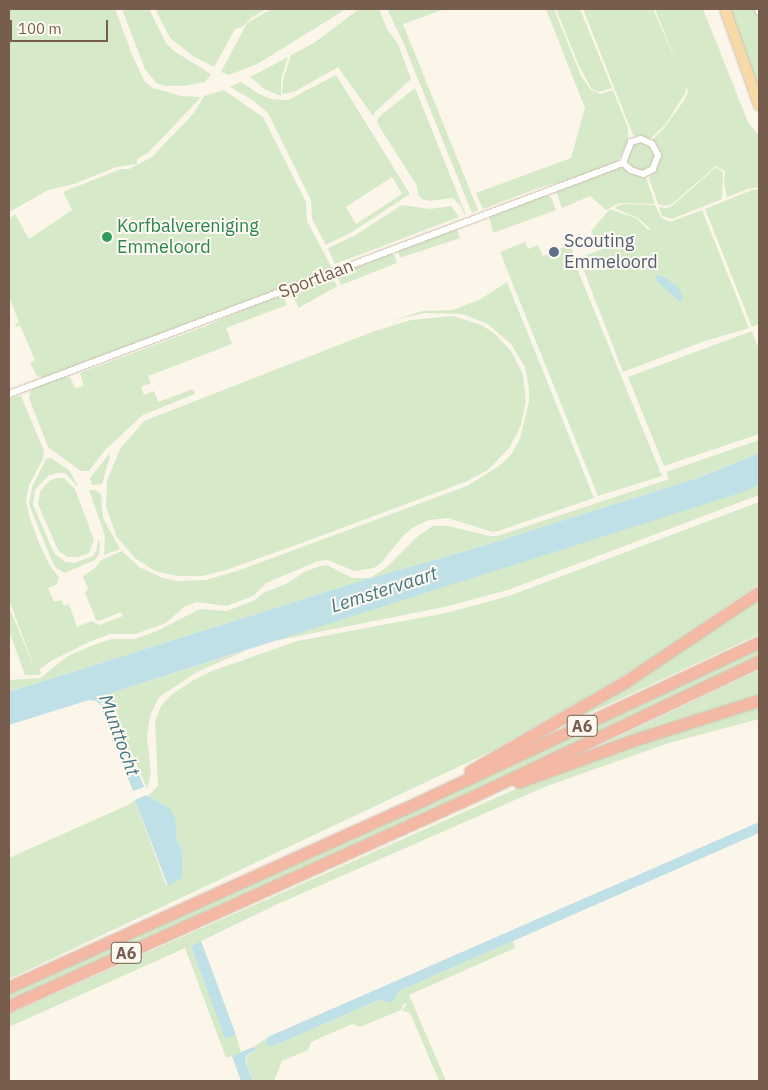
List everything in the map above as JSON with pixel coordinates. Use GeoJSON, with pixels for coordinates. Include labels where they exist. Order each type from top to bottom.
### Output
{"type":"FeatureCollection","features":[{"type":"Feature","properties":{"kind":"highway","name":"A6"},"geometry":{"type":"LineString","coordinates":[[404,809],[600,698],[759,592]]}},
{"type":"Feature","properties":{"kind":"highway","name":"A6"},"geometry":{"type":"LineString","coordinates":[[9,987],[404,809],[759,642]]}},
{"type":"Feature","properties":{"kind":"highway","name":"A6"},"geometry":{"type":"LineString","coordinates":[[9,1006],[474,796],[759,661]]}},
{"type":"Feature","properties":{"kind":"highway","name":"A6"},"geometry":{"type":"LineString","coordinates":[[474,796],[540,775],[634,740],[759,700]]}},
{"type":"Feature","properties":{"kind":"main road"},"geometry":{"type":"LineString","coordinates":[[719,9],[759,105]]}},
{"type":"Feature","properties":{"kind":"main road"},"geometry":{"type":"LineString","coordinates":[[725,9],[743,64]]}},
{"type":"Feature","properties":{"kind":"street"},"geometry":{"type":"LineString","coordinates":[[635,139],[649,142],[657,152],[656,164],[647,173],[634,172],[623,163],[629,144],[635,139]]}},
{"type":"Feature","properties":{"kind":"street","name":"Sportlaan"},"geometry":{"type":"LineString","coordinates":[[9,394],[623,163]]}},
{"type":"Feature","properties":{"kind":"green space"},"geometry":{"type":"Polygon","coordinates":[[[9,9],[115,9],[133,57],[145,82],[153,88],[181,96],[201,97],[148,153],[137,159],[137,164],[116,167],[74,184],[48,190],[10,212],[9,9]]]}},
{"type":"Feature","properties":{"kind":"green space"},"geometry":{"type":"Polygon","coordinates":[[[122,9],[149,9],[166,43],[174,51],[211,74],[205,82],[183,86],[165,86],[156,83],[145,69],[122,9]]]}},
{"type":"Feature","properties":{"kind":"green space"},"geometry":{"type":"Polygon","coordinates":[[[155,9],[266,9],[251,18],[242,27],[235,29],[214,67],[193,56],[170,38],[155,9]]]}},
{"type":"Feature","properties":{"kind":"green space"},"geometry":{"type":"Polygon","coordinates":[[[272,9],[346,9],[259,63],[229,75],[221,72],[247,23],[272,9]]]}},
{"type":"Feature","properties":{"kind":"green space"},"geometry":{"type":"Polygon","coordinates":[[[359,9],[379,9],[387,29],[398,44],[411,79],[373,116],[338,67],[294,92],[282,94],[283,80],[291,55],[314,43],[359,9]]]}},
{"type":"Feature","properties":{"kind":"green space"},"geometry":{"type":"Polygon","coordinates":[[[387,9],[445,9],[403,24],[478,210],[472,213],[403,42],[387,9]]]}},
{"type":"Feature","properties":{"kind":"green space"},"geometry":{"type":"Polygon","coordinates":[[[546,9],[554,9],[581,76],[590,89],[600,94],[613,90],[628,128],[628,144],[617,162],[594,172],[533,190],[483,209],[476,193],[571,158],[585,108],[546,9]]]}},
{"type":"Feature","properties":{"kind":"green space"},"geometry":{"type":"Polygon","coordinates":[[[556,9],[580,9],[612,88],[598,92],[591,88],[579,66],[556,9]]]}},
{"type":"Feature","properties":{"kind":"green space"},"geometry":{"type":"Polygon","coordinates":[[[583,9],[653,9],[686,84],[686,92],[665,125],[649,140],[633,135],[583,9]]]}},
{"type":"Feature","properties":{"kind":"green space"},"geometry":{"type":"Polygon","coordinates":[[[655,9],[703,9],[748,122],[759,136],[759,187],[727,197],[724,183],[725,171],[716,166],[672,204],[665,206],[658,204],[649,178],[659,160],[651,141],[665,127],[685,99],[688,91],[655,9]]]}},
{"type":"Feature","properties":{"kind":"green space"},"geometry":{"type":"Polygon","coordinates":[[[727,9],[755,9],[759,19],[759,92],[727,9]]]}},
{"type":"Feature","properties":{"kind":"green space"},"geometry":{"type":"Polygon","coordinates":[[[288,57],[281,80],[281,96],[266,90],[250,77],[288,57]]]}},
{"type":"Feature","properties":{"kind":"green space"},"geometry":{"type":"Polygon","coordinates":[[[336,75],[410,194],[352,232],[326,245],[312,219],[311,200],[268,113],[251,99],[230,87],[241,82],[259,94],[271,99],[288,100],[336,75]],[[392,177],[346,207],[356,224],[402,194],[392,177]]]}},
{"type":"Feature","properties":{"kind":"green space"},"geometry":{"type":"Polygon","coordinates":[[[415,88],[466,215],[460,205],[452,198],[429,201],[422,199],[418,195],[417,186],[379,126],[377,121],[380,116],[415,88]]]}},
{"type":"Feature","properties":{"kind":"green space"},"geometry":{"type":"Polygon","coordinates":[[[224,90],[263,117],[306,202],[307,221],[333,270],[44,378],[37,376],[30,363],[35,360],[20,325],[16,327],[15,325],[19,322],[9,297],[9,219],[15,214],[29,239],[72,210],[63,192],[121,169],[129,169],[152,157],[194,113],[204,96],[224,90]]]}},
{"type":"Feature","properties":{"kind":"green space"},"geometry":{"type":"Polygon","coordinates":[[[633,142],[647,142],[656,153],[653,166],[644,172],[632,169],[625,162],[633,142]]]}},
{"type":"Feature","properties":{"kind":"green space"},"geometry":{"type":"Polygon","coordinates":[[[620,167],[646,177],[655,204],[619,203],[606,210],[590,196],[562,208],[556,191],[620,167]]]}},
{"type":"Feature","properties":{"kind":"green space"},"geometry":{"type":"Polygon","coordinates":[[[718,168],[723,173],[722,199],[672,219],[662,216],[659,207],[666,208],[672,206],[714,169],[718,168]]]}},
{"type":"Feature","properties":{"kind":"green space"},"geometry":{"type":"Polygon","coordinates":[[[759,189],[759,324],[752,327],[705,209],[759,189]]]}},
{"type":"Feature","properties":{"kind":"green space"},"geometry":{"type":"Polygon","coordinates":[[[545,194],[551,197],[556,210],[493,233],[489,215],[545,194]]]}},
{"type":"Feature","properties":{"kind":"green space"},"geometry":{"type":"Polygon","coordinates":[[[622,204],[655,205],[661,218],[670,222],[702,210],[749,328],[702,342],[623,372],[579,258],[602,249],[592,243],[594,238],[591,231],[610,209],[636,218],[647,229],[652,230],[638,218],[614,208],[622,204]]]}},
{"type":"Feature","properties":{"kind":"green space"},"geometry":{"type":"Polygon","coordinates":[[[402,205],[430,209],[451,206],[459,217],[335,264],[328,249],[330,247],[354,236],[402,205]]]}},
{"type":"Feature","properties":{"kind":"green space"},"geometry":{"type":"Polygon","coordinates":[[[456,226],[460,238],[400,258],[396,245],[456,226]]]}},
{"type":"Feature","properties":{"kind":"green space"},"geometry":{"type":"Polygon","coordinates":[[[525,242],[528,249],[538,245],[543,256],[571,244],[576,266],[662,476],[598,496],[500,252],[525,242]]]}},
{"type":"Feature","properties":{"kind":"green space"},"geometry":{"type":"Polygon","coordinates":[[[390,253],[394,255],[397,263],[341,285],[336,273],[390,253]]]}},
{"type":"Feature","properties":{"kind":"green space"},"geometry":{"type":"Polygon","coordinates":[[[331,275],[337,286],[299,308],[293,296],[331,275]]]}},
{"type":"Feature","properties":{"kind":"green space"},"geometry":{"type":"Polygon","coordinates":[[[507,282],[594,498],[492,532],[448,518],[429,520],[412,528],[402,537],[382,562],[374,568],[354,571],[328,560],[318,561],[266,583],[253,596],[227,606],[196,602],[184,607],[166,623],[135,634],[110,634],[51,661],[40,669],[41,674],[39,675],[25,675],[9,631],[9,607],[36,672],[9,600],[9,398],[21,396],[44,451],[43,459],[29,485],[26,500],[29,516],[40,545],[50,566],[59,577],[57,584],[48,588],[54,602],[61,600],[64,606],[69,604],[77,627],[92,621],[99,625],[123,616],[121,612],[99,621],[96,620],[85,593],[88,589],[83,576],[96,567],[101,560],[122,551],[139,567],[163,578],[178,581],[206,580],[237,571],[467,486],[499,466],[511,455],[520,439],[529,402],[529,388],[525,367],[511,344],[488,324],[462,314],[425,313],[392,320],[423,311],[453,310],[481,299],[507,282]]]}},
{"type":"Feature","properties":{"kind":"green space"},"geometry":{"type":"Polygon","coordinates":[[[280,294],[287,305],[226,328],[232,344],[148,376],[151,383],[141,387],[144,395],[154,391],[158,402],[193,389],[195,394],[143,415],[105,450],[89,471],[81,471],[48,447],[29,398],[31,390],[34,388],[62,377],[70,377],[75,388],[84,386],[80,373],[206,326],[280,294]]]}},
{"type":"Feature","properties":{"kind":"green space"},"geometry":{"type":"Polygon","coordinates":[[[453,316],[481,325],[494,333],[511,351],[523,375],[526,401],[521,425],[510,447],[488,470],[465,482],[299,544],[226,570],[202,576],[177,576],[155,571],[135,558],[117,537],[106,507],[107,481],[120,449],[144,421],[372,332],[411,320],[453,316]]]}},
{"type":"Feature","properties":{"kind":"green space"},"geometry":{"type":"Polygon","coordinates":[[[752,331],[759,350],[759,434],[664,466],[628,377],[752,331]]]}},
{"type":"Feature","properties":{"kind":"green space"},"geometry":{"type":"Polygon","coordinates":[[[759,440],[759,453],[701,477],[466,551],[370,578],[387,567],[418,536],[433,526],[448,526],[497,536],[669,479],[666,472],[759,440]]]}},
{"type":"Feature","properties":{"kind":"green space"},"geometry":{"type":"Polygon","coordinates":[[[109,454],[110,457],[102,484],[92,485],[90,478],[109,454]]]}},
{"type":"Feature","properties":{"kind":"green space"},"geometry":{"type":"Polygon","coordinates":[[[51,458],[69,470],[79,488],[65,473],[57,473],[48,476],[35,490],[33,505],[54,553],[65,562],[74,563],[93,556],[97,549],[98,538],[100,544],[99,554],[95,560],[65,573],[56,568],[51,559],[29,504],[32,487],[46,459],[51,458]]]}},
{"type":"Feature","properties":{"kind":"green space"},"geometry":{"type":"Polygon","coordinates":[[[57,478],[64,478],[75,489],[94,540],[89,553],[79,557],[67,557],[58,550],[38,504],[40,492],[44,486],[57,478]]]}},
{"type":"Feature","properties":{"kind":"green space"},"geometry":{"type":"Polygon","coordinates":[[[759,485],[759,495],[508,590],[444,607],[274,641],[759,485]]]}},
{"type":"Feature","properties":{"kind":"green space"},"geometry":{"type":"Polygon","coordinates":[[[89,490],[95,490],[101,494],[103,518],[120,549],[104,555],[105,536],[89,490]]]}},
{"type":"Feature","properties":{"kind":"green space"},"geometry":{"type":"Polygon","coordinates":[[[759,502],[759,584],[662,652],[605,687],[494,750],[9,979],[9,858],[128,805],[135,800],[166,885],[182,878],[182,851],[177,840],[174,816],[164,805],[152,800],[148,796],[158,786],[155,721],[161,706],[171,695],[192,681],[212,671],[297,641],[446,613],[509,596],[759,502]]]}},
{"type":"Feature","properties":{"kind":"green space"},"geometry":{"type":"Polygon","coordinates":[[[327,565],[352,578],[370,578],[9,692],[9,680],[40,678],[68,656],[91,646],[111,639],[135,639],[157,631],[200,609],[227,611],[255,600],[263,593],[288,583],[304,572],[320,566],[327,565]]]}},
{"type":"Feature","properties":{"kind":"green space"},"geometry":{"type":"Polygon","coordinates":[[[759,593],[759,634],[517,747],[759,593]]]}},
{"type":"Feature","properties":{"kind":"green space"},"geometry":{"type":"Polygon","coordinates":[[[759,647],[759,656],[503,777],[9,1001],[9,992],[759,647]]]}},
{"type":"Feature","properties":{"kind":"green space"},"geometry":{"type":"Polygon","coordinates":[[[247,650],[197,672],[159,697],[150,716],[147,737],[151,773],[147,789],[111,703],[111,697],[114,692],[247,650]]]}},
{"type":"Feature","properties":{"kind":"green space"},"geometry":{"type":"Polygon","coordinates":[[[759,670],[759,697],[565,762],[759,670]]]}},
{"type":"Feature","properties":{"kind":"green space"},"geometry":{"type":"Polygon","coordinates":[[[759,704],[759,719],[669,743],[547,786],[280,903],[191,946],[227,1037],[236,1035],[241,1052],[232,1056],[226,1058],[185,948],[9,1027],[9,1014],[536,780],[569,767],[759,704]]]}},
{"type":"Feature","properties":{"kind":"green space"},"geometry":{"type":"Polygon","coordinates":[[[513,941],[515,948],[409,995],[446,1081],[439,1081],[410,1013],[402,1010],[407,1004],[404,1003],[401,1010],[360,1027],[352,1024],[311,1042],[308,1050],[282,1061],[274,1081],[253,1081],[245,1058],[256,1050],[253,1047],[267,1038],[271,1047],[379,1000],[384,1000],[388,1003],[399,991],[513,941]]]}},
{"type":"Feature","properties":{"kind":"water"},"geometry":{"type":"Polygon","coordinates":[[[656,275],[666,278],[679,288],[683,298],[680,302],[657,281],[656,275]]]}},
{"type":"Feature","properties":{"kind":"water"},"geometry":{"type":"Polygon","coordinates":[[[759,453],[759,485],[743,492],[114,692],[111,697],[111,703],[144,787],[133,791],[100,705],[96,701],[89,700],[9,725],[9,692],[370,578],[466,551],[701,477],[759,453]]]}},
{"type":"Feature","properties":{"kind":"water"},"geometry":{"type":"Polygon","coordinates":[[[146,795],[169,808],[175,818],[177,840],[182,851],[182,878],[168,886],[135,800],[146,795]]]}},
{"type":"Feature","properties":{"kind":"water"},"geometry":{"type":"Polygon","coordinates":[[[759,822],[759,833],[399,991],[392,1003],[379,1000],[271,1047],[266,1044],[267,1038],[270,1036],[759,822]]]}},
{"type":"Feature","properties":{"kind":"water"},"geometry":{"type":"Polygon","coordinates":[[[201,941],[236,1035],[225,1038],[191,946],[201,941]]]}},
{"type":"Feature","properties":{"kind":"water"},"geometry":{"type":"Polygon","coordinates":[[[253,1047],[257,1049],[246,1056],[245,1060],[253,1081],[241,1081],[232,1056],[253,1047]]]}},
{"type":"Feature","properties":{"kind":"place","name":"Korfbalvereniging Emmeloord"},"geometry":{"type":"Point","coordinates":[107,237]}},
{"type":"Feature","properties":{"kind":"place","name":"Scouting Emmeloord"},"geometry":{"type":"Point","coordinates":[554,252]}},
{"type":"Feature","properties":{"kind":"water label","name":"Lemstervaart"},"geometry":{"type":"Point","coordinates":[384,590]}},
{"type":"Feature","properties":{"kind":"water label","name":"Munttocht"},"geometry":{"type":"Point","coordinates":[119,735]}}]}
